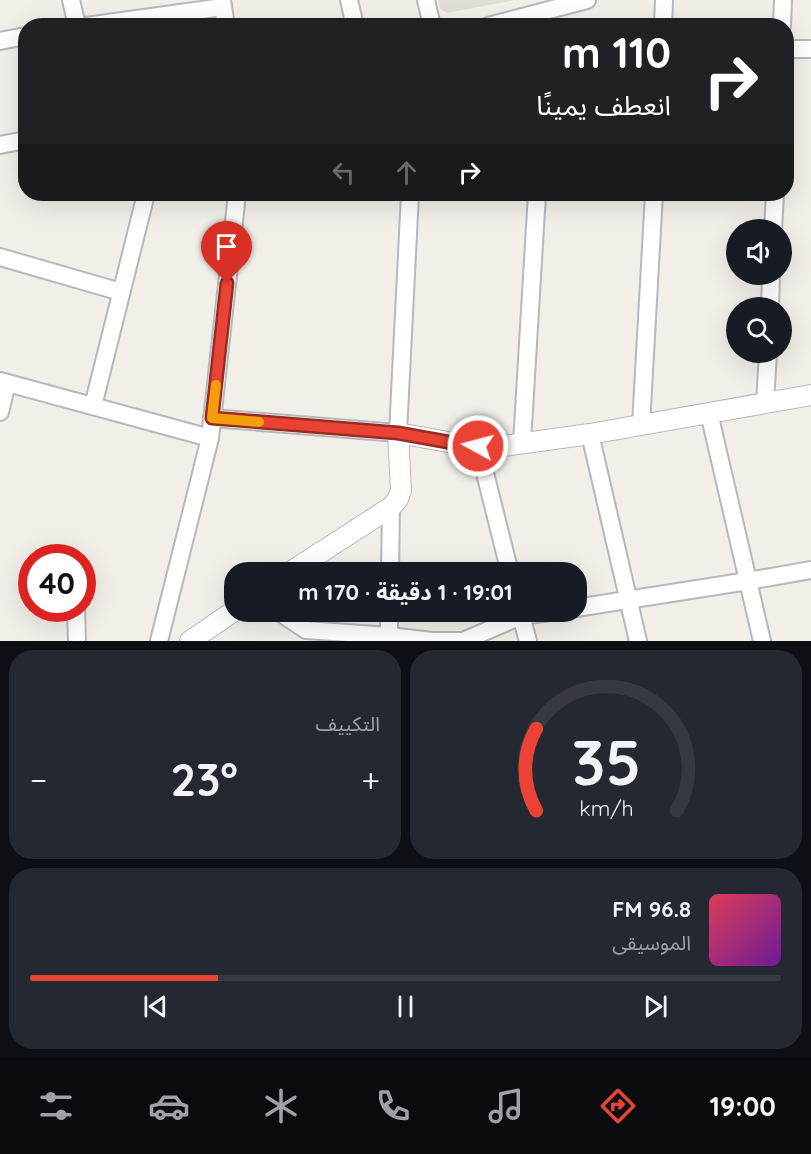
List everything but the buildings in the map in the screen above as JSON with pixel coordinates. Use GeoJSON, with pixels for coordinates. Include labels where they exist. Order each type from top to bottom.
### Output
{"type":"FeatureCollection","features":[{"type":"Feature","properties":{"kind":"street"},"geometry":{"type":"LineString","coordinates":[[71,0],[74,18]]}},
{"type":"Feature","properties":{"kind":"street"},"geometry":{"type":"LineString","coordinates":[[349,0],[353,18]]}},
{"type":"Feature","properties":{"kind":"street"},"geometry":{"type":"LineString","coordinates":[[426,0],[430,18]]}},
{"type":"Feature","properties":{"kind":"street"},"geometry":{"type":"LineString","coordinates":[[547,18],[587,0]]}},
{"type":"Feature","properties":{"kind":"street"},"geometry":{"type":"LineString","coordinates":[[663,18],[664,0]]}},
{"type":"Feature","properties":{"kind":"street"},"geometry":{"type":"LineString","coordinates":[[782,18],[783,0]]}},
{"type":"Feature","properties":{"kind":"street"},"geometry":{"type":"LineString","coordinates":[[135,18],[222,4]]}},
{"type":"Feature","properties":{"kind":"street"},"geometry":{"type":"LineString","coordinates":[[0,41],[18,38]]}},
{"type":"Feature","properties":{"kind":"street"},"geometry":{"type":"LineString","coordinates":[[794,49],[811,49]]}},
{"type":"Feature","properties":{"kind":"street"},"geometry":{"type":"LineString","coordinates":[[0,145],[18,142]]}},
{"type":"Feature","properties":{"kind":"street"},"geometry":{"type":"LineString","coordinates":[[93,406],[144,201]]}},
{"type":"Feature","properties":{"kind":"street"},"geometry":{"type":"LineString","coordinates":[[159,641],[210,438],[236,201]]}},
{"type":"Feature","properties":{"kind":"street"},"geometry":{"type":"LineString","coordinates":[[306,562],[391,507],[398,499],[401,490],[398,433],[410,201]]}},
{"type":"Feature","properties":{"kind":"street"},"geometry":{"type":"LineString","coordinates":[[522,443],[537,201]]}},
{"type":"Feature","properties":{"kind":"street"},"geometry":{"type":"LineString","coordinates":[[641,425],[654,201]]}},
{"type":"Feature","properties":{"kind":"street"},"geometry":{"type":"LineString","coordinates":[[774,219],[775,201]]}},
{"type":"Feature","properties":{"kind":"street"},"geometry":{"type":"LineString","coordinates":[[0,257],[121,292]]}},
{"type":"Feature","properties":{"kind":"street"},"geometry":{"type":"LineString","coordinates":[[765,404],[767,363]]}},
{"type":"Feature","properties":{"kind":"street"},"geometry":{"type":"LineString","coordinates":[[0,412],[4,382],[210,438]]}},
{"type":"Feature","properties":{"kind":"street"},"geometry":{"type":"LineString","coordinates":[[212,418],[398,433],[459,444],[496,447],[590,434],[811,395]]}},
{"type":"Feature","properties":{"kind":"street"},"geometry":{"type":"LineString","coordinates":[[709,413],[762,641]]}},
{"type":"Feature","properties":{"kind":"street"},"geometry":{"type":"LineString","coordinates":[[590,434],[638,641]]}},
{"type":"Feature","properties":{"kind":"street"},"geometry":{"type":"LineString","coordinates":[[478,446],[507,562]]}},
{"type":"Feature","properties":{"kind":"street"},"geometry":{"type":"LineString","coordinates":[[390,562],[391,507]]}},
{"type":"Feature","properties":{"kind":"street"},"geometry":{"type":"LineString","coordinates":[[587,606],[811,570]]}},
{"type":"Feature","properties":{"kind":"street"},"geometry":{"type":"LineString","coordinates":[[190,641],[224,618]]}},
{"type":"Feature","properties":{"kind":"street"},"geometry":{"type":"LineString","coordinates":[[76,622],[77,641]]}},
{"type":"Feature","properties":{"kind":"street"},"geometry":{"type":"LineString","coordinates":[[294,622],[306,630],[432,641],[463,641],[504,622]]}},
{"type":"Feature","properties":{"kind":"street"},"geometry":{"type":"LineString","coordinates":[[389,622],[389,638]]}},
{"type":"Feature","properties":{"kind":"street"},"geometry":{"type":"LineString","coordinates":[[523,622],[528,641]]}},
{"type":"Feature","properties":{"kind":"shaded area"},"geometry":{"type":"Polygon","coordinates":[[[438,0],[515,0],[447,13],[440,9],[438,0]]]}},
{"type":"Feature","properties":{"kind":"slow traffic"},"geometry":{"type":"LineString","coordinates":[[216,385],[212,418],[259,422]]}},
{"type":"Feature","properties":{"kind":"route"},"geometry":{"type":"LineString","coordinates":[[227,283],[212,418],[398,433],[478,446]]}}]}
